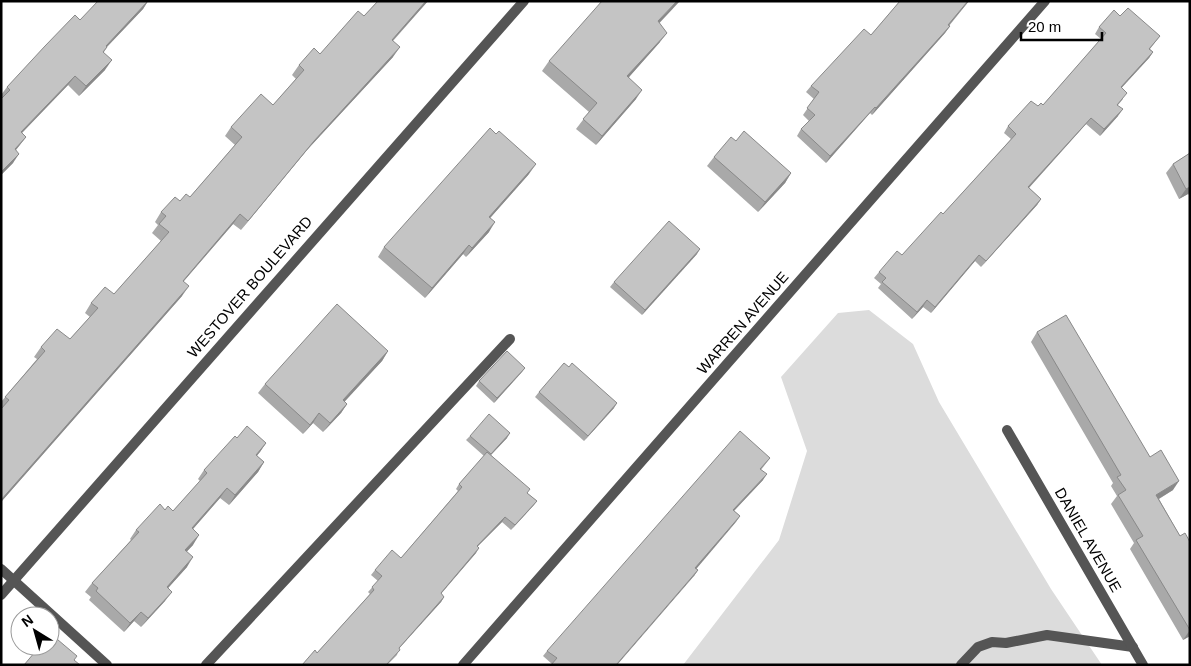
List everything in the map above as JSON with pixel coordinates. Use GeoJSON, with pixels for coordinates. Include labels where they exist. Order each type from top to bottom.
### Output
{"type":"FeatureCollection","features":[{"type":"Feature","properties":{"kind":"street","name":"WESTOVER BOULEVARD"},"geometry":{"type":"LineString","coordinates":[[1,595],[524,1]]}},
{"type":"Feature","properties":{"kind":"street","name":"WARREN AVENUE"},"geometry":{"type":"LineString","coordinates":[[463,665],[1045,1]]}},
{"type":"Feature","properties":{"kind":"street"},"geometry":{"type":"LineString","coordinates":[[206,665],[510,338]]}},
{"type":"Feature","properties":{"kind":"street","name":"DANIEL AVENUE"},"geometry":{"type":"LineString","coordinates":[[1007,430],[1143,665]]}},
{"type":"Feature","properties":{"kind":"street"},"geometry":{"type":"LineString","coordinates":[[1,569],[107,665]]}},
{"type":"Feature","properties":{"kind":"street"},"geometry":{"type":"LineString","coordinates":[[961,665],[978,647],[1047,635],[1133,647]]}},
{"type":"Feature","properties":{"kind":"shaded area"},"geometry":{"type":"Polygon","coordinates":[[[869,310],[913,344],[939,402],[1051,589],[1102,665],[683,665],[779,540],[807,451],[781,377],[838,313],[869,310]]]}},
{"type":"Feature","properties":{"kind":"building"},"geometry":{"type":"Polygon","coordinates":[[[98,1],[148,1],[106,46],[103,52],[112,60],[86,86],[75,76],[21,132],[26,137],[15,149],[19,154],[1,172],[1,99],[10,90],[7,87],[75,15],[80,20],[98,1]]]}},
{"type":"Feature","properties":{"kind":"building"},"geometry":{"type":"Polygon","coordinates":[[[378,1],[426,1],[392,40],[400,47],[314,141],[248,221],[240,214],[183,281],[189,286],[1,500],[1,409],[9,400],[5,397],[45,351],[41,347],[57,329],[70,339],[98,308],[91,303],[105,287],[114,294],[169,232],[159,224],[166,216],[161,212],[175,197],[180,201],[186,194],[190,197],[242,137],[231,127],[261,94],[273,105],[304,70],[299,65],[314,48],[320,54],[358,11],[364,16],[378,1]]]}},
{"type":"Feature","properties":{"kind":"building"},"geometry":{"type":"Polygon","coordinates":[[[602,1],[677,1],[658,21],[667,33],[627,76],[642,90],[602,136],[583,119],[597,103],[549,61],[602,1]]]}},
{"type":"Feature","properties":{"kind":"building"},"geometry":{"type":"Polygon","coordinates":[[[900,1],[968,1],[948,25],[950,26],[830,156],[801,129],[815,115],[807,108],[819,92],[811,86],[864,29],[871,35],[900,1]]]}},
{"type":"Feature","properties":{"kind":"building"},"geometry":{"type":"Polygon","coordinates":[[[1128,8],[1160,36],[1149,49],[1153,52],[1121,87],[1127,93],[1117,105],[1123,109],[1104,129],[1091,118],[1028,187],[1041,199],[986,261],[979,255],[935,307],[927,300],[917,312],[882,282],[886,278],[879,272],[897,251],[902,255],[941,212],[943,214],[1016,134],[1008,126],[1031,101],[1038,106],[1041,103],[1043,105],[1106,33],[1099,27],[1114,10],[1120,16],[1128,8]]]}},
{"type":"Feature","properties":{"kind":"building"},"geometry":{"type":"Polygon","coordinates":[[[490,128],[496,134],[499,131],[536,164],[489,217],[495,222],[472,248],[469,245],[432,288],[384,247],[490,128]]]}},
{"type":"Feature","properties":{"kind":"building"},"geometry":{"type":"Polygon","coordinates":[[[744,131],[791,173],[765,202],[714,157],[731,137],[736,141],[744,131]]]}},
{"type":"Feature","properties":{"kind":"building"},"geometry":{"type":"Polygon","coordinates":[[[1190,153],[1190,187],[1186,189],[1173,164],[1190,153]]]}},
{"type":"Feature","properties":{"kind":"building"},"geometry":{"type":"Polygon","coordinates":[[[669,221],[700,249],[645,310],[614,282],[669,221]]]}},
{"type":"Feature","properties":{"kind":"building"},"geometry":{"type":"Polygon","coordinates":[[[337,304],[388,351],[343,400],[347,404],[330,423],[319,413],[310,425],[265,384],[337,304]]]}},
{"type":"Feature","properties":{"kind":"building"},"geometry":{"type":"Polygon","coordinates":[[[1066,315],[1150,457],[1161,450],[1179,481],[1156,495],[1180,536],[1185,533],[1190,542],[1190,630],[1136,540],[1143,536],[1118,495],[1126,490],[1117,477],[1121,475],[1037,332],[1066,315]]]}},
{"type":"Feature","properties":{"kind":"building"},"geometry":{"type":"Polygon","coordinates":[[[507,351],[525,368],[497,398],[479,381],[507,351]]]}},
{"type":"Feature","properties":{"kind":"building"},"geometry":{"type":"Polygon","coordinates":[[[564,363],[569,367],[572,363],[617,403],[588,436],[539,392],[564,363]]]}},
{"type":"Feature","properties":{"kind":"building"},"geometry":{"type":"Polygon","coordinates":[[[489,414],[510,433],[491,454],[470,436],[489,414]]]}},
{"type":"Feature","properties":{"kind":"building"},"geometry":{"type":"Polygon","coordinates":[[[247,426],[266,443],[256,455],[264,462],[235,495],[227,488],[192,528],[199,535],[185,550],[193,557],[167,587],[172,592],[148,618],[141,612],[130,623],[96,591],[98,588],[92,583],[139,532],[136,530],[160,504],[165,510],[168,506],[173,511],[207,473],[204,470],[235,436],[237,438],[247,426]]]}},
{"type":"Feature","properties":{"kind":"building"},"geometry":{"type":"Polygon","coordinates":[[[740,431],[770,458],[760,469],[767,474],[733,510],[740,516],[695,568],[698,570],[616,665],[551,665],[557,658],[547,651],[740,431]]]}},
{"type":"Feature","properties":{"kind":"building"},"geometry":{"type":"Polygon","coordinates":[[[487,452],[530,489],[527,493],[537,501],[515,525],[505,517],[477,546],[479,548],[441,593],[444,597],[386,665],[302,665],[315,650],[317,653],[374,590],[372,587],[382,576],[375,570],[392,550],[401,558],[462,487],[459,484],[487,452]]]}},
{"type":"Feature","properties":{"kind":"building"},"geometry":{"type":"Polygon","coordinates":[[[60,642],[77,656],[74,660],[80,665],[24,665],[32,656],[60,656],[60,642]]]}}]}
